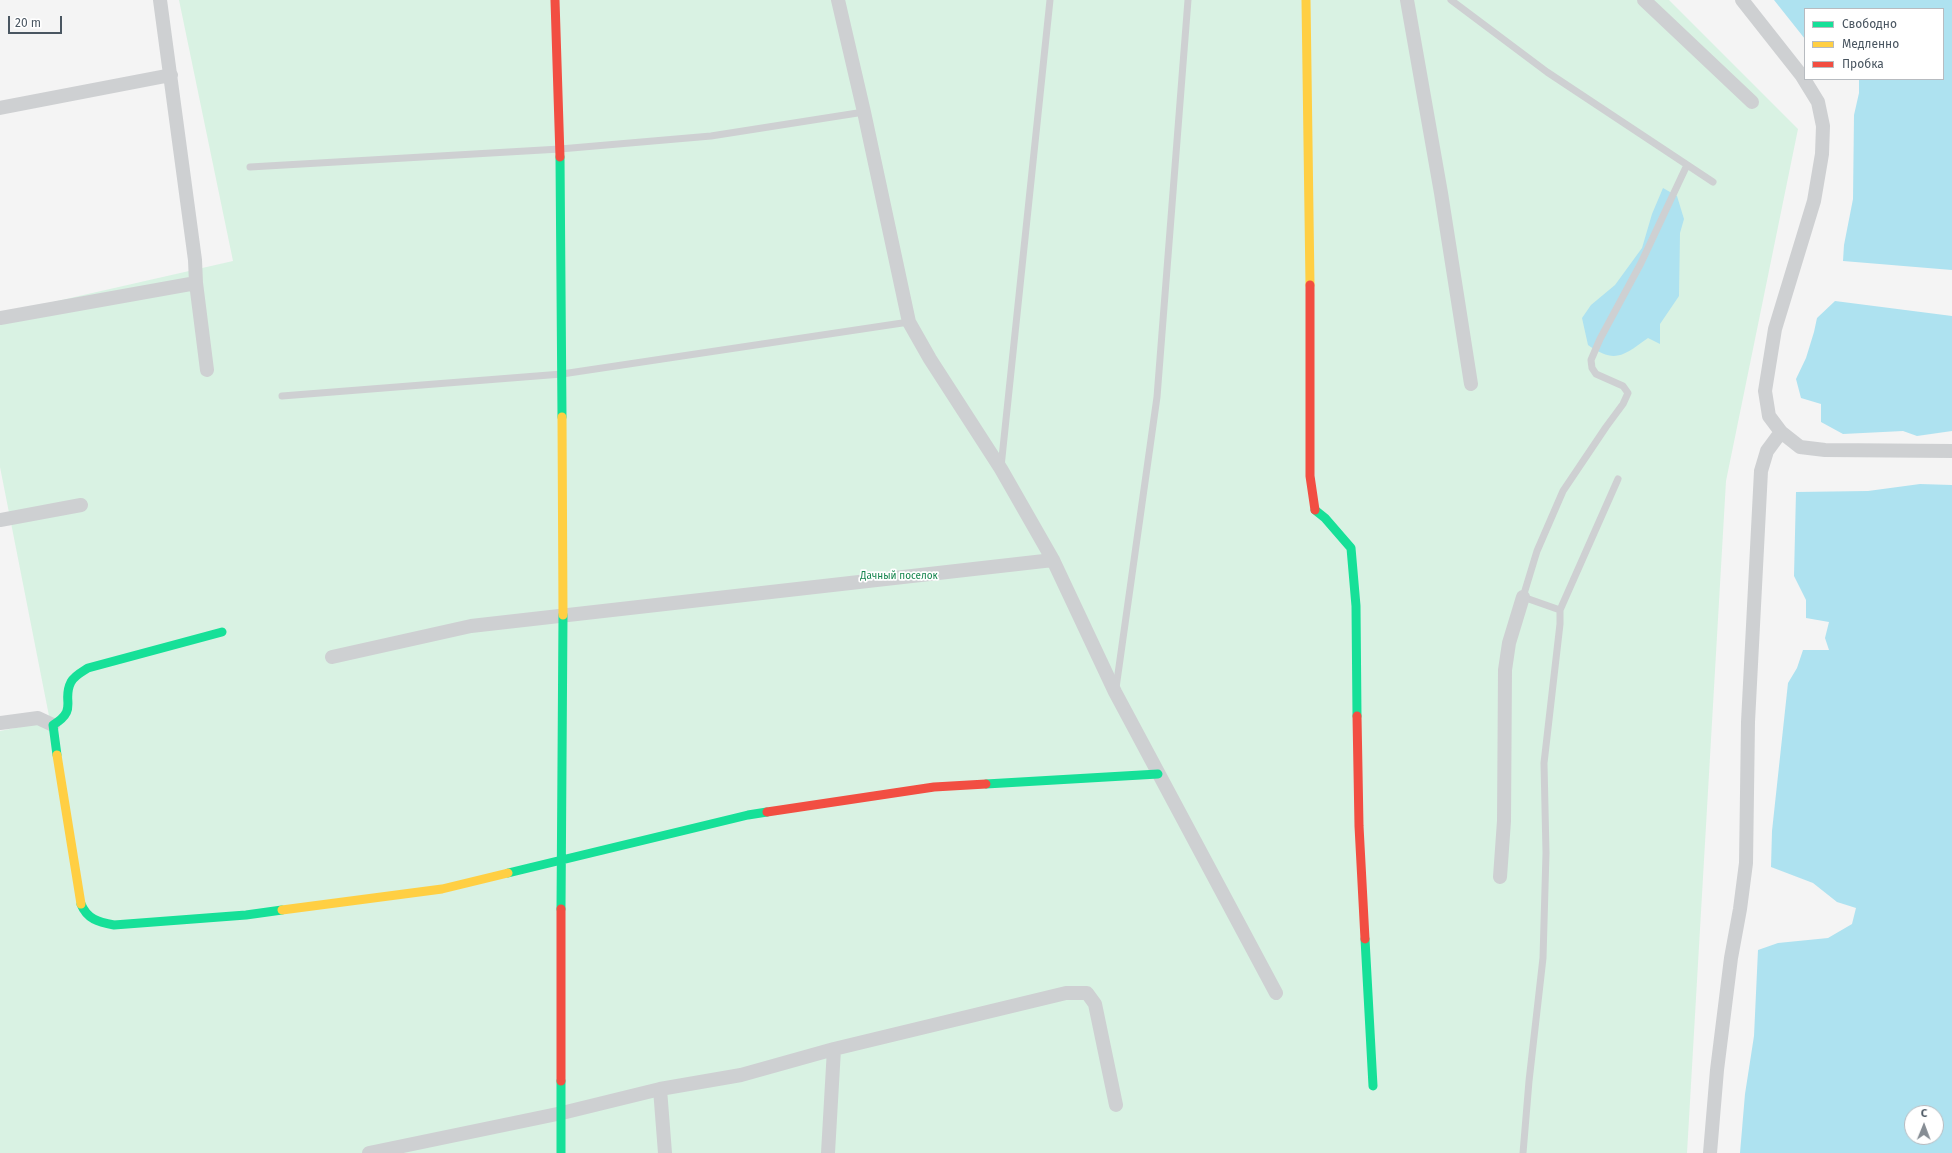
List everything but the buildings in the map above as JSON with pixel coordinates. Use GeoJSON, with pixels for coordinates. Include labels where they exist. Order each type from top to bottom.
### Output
{"type":"FeatureCollection","features":[{"type":"Feature","properties":{"kind":"street"},"geometry":{"type":"LineString","coordinates":[[160,0],[195,260],[196,283],[207,370]]}},
{"type":"Feature","properties":{"kind":"street"},"geometry":{"type":"LineString","coordinates":[[555,0],[560,149],[562,374],[563,615],[560,862],[562,962],[561,1153]]}},
{"type":"Feature","properties":{"kind":"street"},"geometry":{"type":"LineString","coordinates":[[838,0],[864,112],[909,322],[930,359],[1001,469],[1053,560],[1115,692],[1276,992]]}},
{"type":"Feature","properties":{"kind":"street"},"geometry":{"type":"LineString","coordinates":[[1306,0],[1310,212],[1310,476],[1315,511],[1325,518],[1351,548],[1356,606],[1359,826],[1373,1086]]}},
{"type":"Feature","properties":{"kind":"street"},"geometry":{"type":"LineString","coordinates":[[1407,0],[1441,193],[1471,384]]}},
{"type":"Feature","properties":{"kind":"street"},"geometry":{"type":"LineString","coordinates":[[1644,0],[1752,102]]}},
{"type":"Feature","properties":{"kind":"street"},"geometry":{"type":"LineString","coordinates":[[1742,0],[1804,79]]}},
{"type":"Feature","properties":{"kind":"street"},"geometry":{"type":"LineString","coordinates":[[0,108],[171,75]]}},
{"type":"Feature","properties":{"kind":"street"},"geometry":{"type":"LineString","coordinates":[[1804,80],[1818,102],[1823,126],[1822,154],[1814,201],[1775,329],[1765,391],[1769,416],[1781,432],[1800,447],[1825,450],[1952,451]]}},
{"type":"Feature","properties":{"kind":"street"},"geometry":{"type":"LineString","coordinates":[[0,318],[196,283]]}},
{"type":"Feature","properties":{"kind":"street"},"geometry":{"type":"LineString","coordinates":[[1710,1153],[1718,1062],[1731,958],[1740,909],[1746,863],[1749,714],[1761,471],[1767,451],[1781,432]]}},
{"type":"Feature","properties":{"kind":"street"},"geometry":{"type":"LineString","coordinates":[[0,520],[81,505]]}},
{"type":"Feature","properties":{"kind":"street"},"geometry":{"type":"LineString","coordinates":[[332,657],[471,626],[1053,560]]}},
{"type":"Feature","properties":{"kind":"street"},"geometry":{"type":"LineString","coordinates":[[1500,877],[1504,821],[1506,670],[1510,643],[1523,597]]}},
{"type":"Feature","properties":{"kind":"street"},"geometry":{"type":"LineString","coordinates":[[0,723],[38,718],[53,725],[63,721],[67,714],[69,686],[73,677],[78,673],[88,668],[222,632]]}},
{"type":"Feature","properties":{"kind":"street"},"geometry":{"type":"LineString","coordinates":[[53,725],[78,896],[83,913],[95,922],[114,925],[246,915],[442,889],[560,862],[748,815],[911,790],[934,787],[1158,774]]}},
{"type":"Feature","properties":{"kind":"street"},"geometry":{"type":"LineString","coordinates":[[369,1153],[390,1151],[562,1113],[660,1089],[741,1075],[834,1049],[1066,993],[1087,993],[1096,1004],[1116,1105]]}},
{"type":"Feature","properties":{"kind":"street"},"geometry":{"type":"LineString","coordinates":[[828,1153],[834,1049]]}},
{"type":"Feature","properties":{"kind":"street"},"geometry":{"type":"LineString","coordinates":[[660,1089],[665,1153]]}},
{"type":"Feature","properties":{"kind":"lane"},"geometry":{"type":"LineString","coordinates":[[1001,469],[1050,0]]}},
{"type":"Feature","properties":{"kind":"lane"},"geometry":{"type":"LineString","coordinates":[[1115,692],[1156,398],[1188,0]]}},
{"type":"Feature","properties":{"kind":"lane"},"geometry":{"type":"LineString","coordinates":[[1451,0],[1548,72],[1713,182]]}},
{"type":"Feature","properties":{"kind":"lane"},"geometry":{"type":"LineString","coordinates":[[250,167],[560,149],[711,136],[864,112]]}},
{"type":"Feature","properties":{"kind":"lane"},"geometry":{"type":"LineString","coordinates":[[1560,610],[1523,597],[1538,551],[1563,491],[1623,404],[1628,393],[1623,386],[1596,374],[1592,368],[1592,360],[1600,339],[1641,263],[1687,166]]}},
{"type":"Feature","properties":{"kind":"lane"},"geometry":{"type":"LineString","coordinates":[[282,396],[562,374],[909,322]]}},
{"type":"Feature","properties":{"kind":"lane"},"geometry":{"type":"LineString","coordinates":[[1523,1153],[1529,1081],[1543,958],[1546,853],[1544,763],[1560,624],[1560,610],[1618,479]]}},
{"type":"Feature","properties":{"kind":"green space","name":"Дачный поселок"},"geometry":{"type":"Polygon","coordinates":[[[179,0],[1669,0],[1798,129],[1726,481],[1687,1153],[0,1153],[0,731],[50,721],[0,467],[0,314],[233,261],[179,0]]]}},
{"type":"Feature","properties":{"kind":"water"},"geometry":{"type":"Polygon","coordinates":[[[1774,0],[1952,0],[1952,270],[1843,261],[1844,245],[1853,199],[1854,115],[1859,93],[1859,80],[1944,80],[1944,8],[1804,8],[1804,38],[1774,0]]]}},
{"type":"Feature","properties":{"kind":"water"},"geometry":{"type":"Polygon","coordinates":[[[1663,188],[1677,196],[1684,219],[1680,233],[1679,296],[1660,324],[1660,344],[1648,338],[1632,349],[1619,355],[1612,356],[1597,351],[1588,345],[1582,318],[1591,305],[1615,285],[1642,248],[1652,214],[1663,188]]]}},
{"type":"Feature","properties":{"kind":"water"},"geometry":{"type":"Polygon","coordinates":[[[1835,301],[1952,316],[1952,431],[1917,436],[1903,431],[1843,434],[1821,422],[1821,404],[1801,398],[1796,379],[1806,358],[1817,318],[1835,301]]]}},
{"type":"Feature","properties":{"kind":"water"},"geometry":{"type":"Polygon","coordinates":[[[1920,484],[1952,485],[1952,1153],[1740,1153],[1745,1094],[1754,1036],[1758,950],[1778,943],[1828,938],[1852,924],[1856,908],[1837,902],[1813,883],[1771,867],[1772,831],[1788,683],[1797,668],[1803,650],[1829,650],[1825,638],[1829,622],[1806,618],[1806,600],[1794,576],[1796,492],[1868,491],[1920,484]]]}},
{"type":"Feature","properties":{"kind":"traffic: fast"},"geometry":{"type":"LineString","coordinates":[[560,157],[562,417]]}},
{"type":"Feature","properties":{"kind":"traffic: fast"},"geometry":{"type":"LineString","coordinates":[[1315,510],[1325,518],[1351,548],[1356,606],[1357,716]]}},
{"type":"Feature","properties":{"kind":"traffic: fast"},"geometry":{"type":"LineString","coordinates":[[561,909],[563,615]]}},
{"type":"Feature","properties":{"kind":"traffic: fast"},"geometry":{"type":"LineString","coordinates":[[57,755],[53,725],[65,714],[68,705],[68,689],[71,682],[79,674],[88,668],[222,632]]}},
{"type":"Feature","properties":{"kind":"traffic: fast"},"geometry":{"type":"LineString","coordinates":[[986,784],[1158,774]]}},
{"type":"Feature","properties":{"kind":"traffic: fast"},"geometry":{"type":"LineString","coordinates":[[508,873],[748,815],[767,812]]}},
{"type":"Feature","properties":{"kind":"traffic: fast"},"geometry":{"type":"LineString","coordinates":[[81,904],[86,913],[94,919],[103,923],[114,925],[246,915],[282,910]]}},
{"type":"Feature","properties":{"kind":"traffic: fast"},"geometry":{"type":"LineString","coordinates":[[1365,939],[1373,1086]]}},
{"type":"Feature","properties":{"kind":"traffic: fast"},"geometry":{"type":"LineString","coordinates":[[561,1081],[561,1153]]}},
{"type":"Feature","properties":{"kind":"traffic: slow"},"geometry":{"type":"LineString","coordinates":[[1306,0],[1310,285]]}},
{"type":"Feature","properties":{"kind":"traffic: slow"},"geometry":{"type":"LineString","coordinates":[[562,417],[563,615]]}},
{"type":"Feature","properties":{"kind":"traffic: slow"},"geometry":{"type":"LineString","coordinates":[[57,755],[81,904]]}},
{"type":"Feature","properties":{"kind":"traffic: slow"},"geometry":{"type":"LineString","coordinates":[[282,910],[442,889],[508,873]]}},
{"type":"Feature","properties":{"kind":"traffic: jam"},"geometry":{"type":"LineString","coordinates":[[555,0],[560,157]]}},
{"type":"Feature","properties":{"kind":"traffic: jam"},"geometry":{"type":"LineString","coordinates":[[1310,285],[1310,476],[1315,510]]}},
{"type":"Feature","properties":{"kind":"traffic: jam"},"geometry":{"type":"LineString","coordinates":[[1357,716],[1359,826],[1365,939]]}},
{"type":"Feature","properties":{"kind":"traffic: jam"},"geometry":{"type":"LineString","coordinates":[[767,812],[934,787],[986,784]]}},
{"type":"Feature","properties":{"kind":"traffic: jam"},"geometry":{"type":"LineString","coordinates":[[561,909],[561,1081]]}}]}
